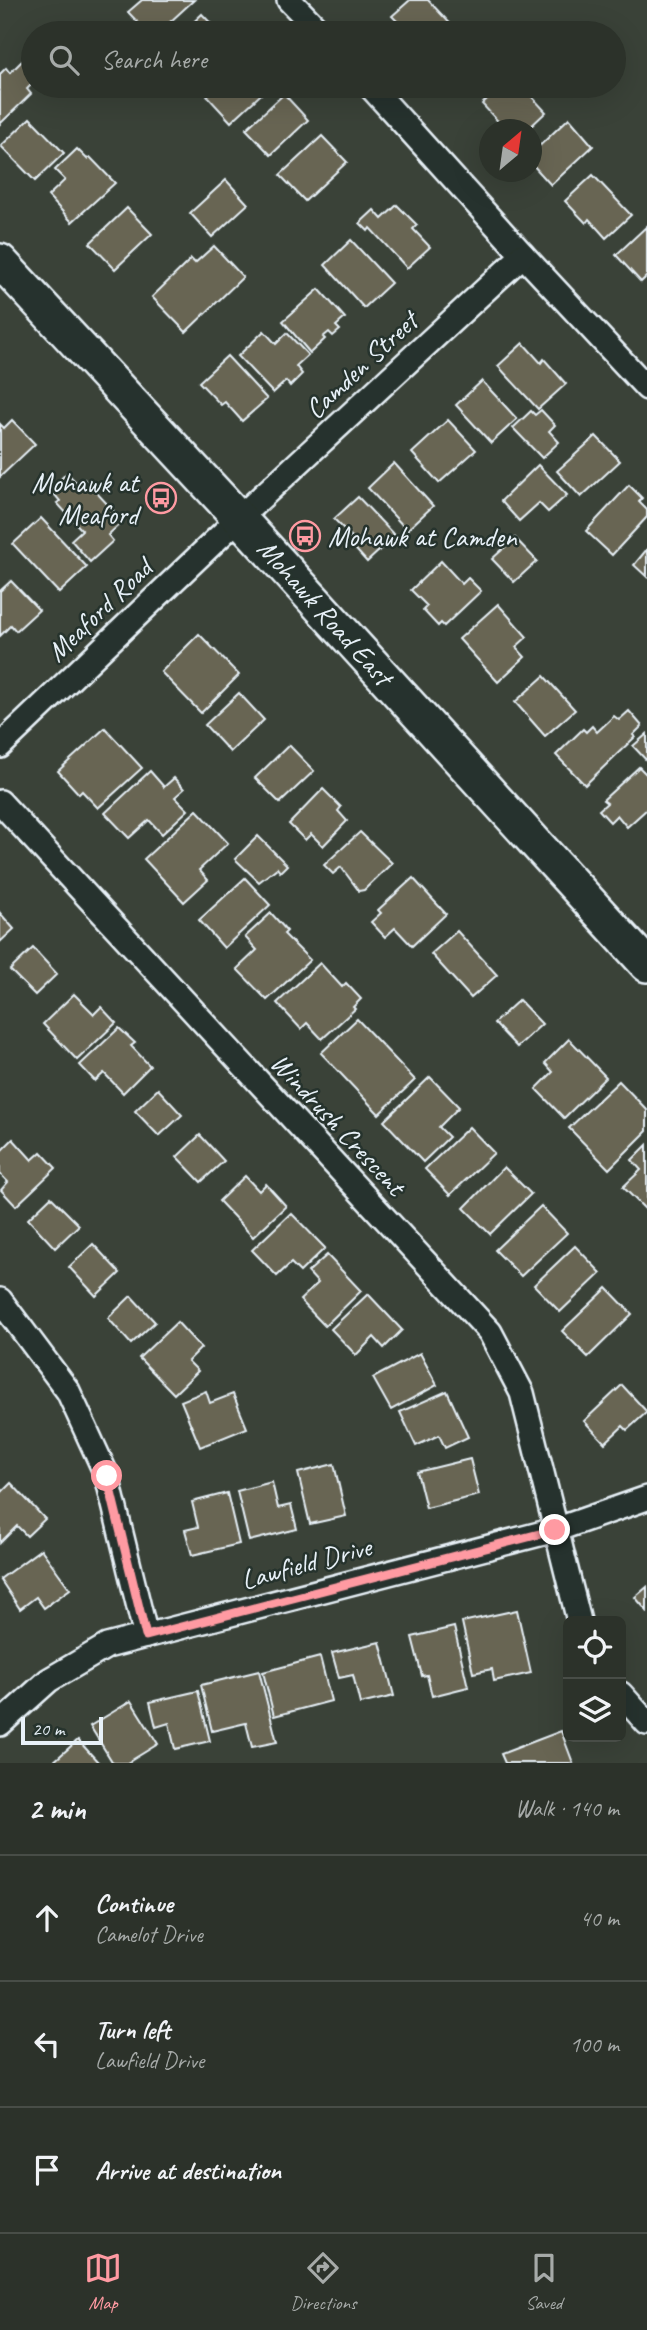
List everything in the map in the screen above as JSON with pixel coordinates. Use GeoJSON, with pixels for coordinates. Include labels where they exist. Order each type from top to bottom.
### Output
{"type":"FeatureCollection","features":[{"type":"Feature","properties":{"kind":"main road","name":"Mohawk Road East"},"geometry":{"type":"LineString","coordinates":[[0,261],[647,965]]}},
{"type":"Feature","properties":{"kind":"street"},"geometry":{"type":"LineString","coordinates":[[289,0],[309,21]]}},
{"type":"Feature","properties":{"kind":"street"},"geometry":{"type":"LineString","coordinates":[[381,98],[647,388]]}},
{"type":"Feature","properties":{"kind":"street","name":"Camden Street"},"geometry":{"type":"LineString","coordinates":[[239,518],[523,256]]}},
{"type":"Feature","properties":{"kind":"street","name":"Meaford Road"},"geometry":{"type":"LineString","coordinates":[[0,746],[239,518]]}},
{"type":"Feature","properties":{"kind":"street","name":"Windrush Crescent"},"geometry":{"type":"LineString","coordinates":[[0,802],[490,1332],[522,1393],[578,1616]]}},
{"type":"Feature","properties":{"kind":"street"},"geometry":{"type":"LineString","coordinates":[[0,1300],[68,1391],[107,1476],[146,1636]]}},
{"type":"Feature","properties":{"kind":"street","name":"Lawfield Drive"},"geometry":{"type":"LineString","coordinates":[[0,1724],[49,1680],[107,1646],[555,1530],[647,1498]]}},
{"type":"Feature","properties":{"kind":"street"},"geometry":{"type":"LineString","coordinates":[[626,1700],[647,1723]]}},
{"type":"Feature","properties":{"kind":"building"},"geometry":{"type":"Polygon","coordinates":[[[142,0],[194,0],[171,21],[137,21],[128,12],[142,0]]]}},
{"type":"Feature","properties":{"kind":"building"},"geometry":{"type":"Polygon","coordinates":[[[410,0],[428,0],[448,21],[397,21],[392,16],[410,0]]]}},
{"type":"Feature","properties":{"kind":"building"},"geometry":{"type":"Polygon","coordinates":[[[202,14],[209,21],[195,21],[202,14]]]}},
{"type":"Feature","properties":{"kind":"building"},"geometry":{"type":"Polygon","coordinates":[[[21,62],[21,98],[27,98],[0,124],[0,74],[6,68],[10,73],[21,62]]]}},
{"type":"Feature","properties":{"kind":"building"},"geometry":{"type":"Polygon","coordinates":[[[209,98],[257,98],[231,122],[209,98]]]}},
{"type":"Feature","properties":{"kind":"building"},"geometry":{"type":"Polygon","coordinates":[[[280,98],[288,98],[308,120],[271,155],[246,129],[280,98]]]}},
{"type":"Feature","properties":{"kind":"building"},"geometry":{"type":"Polygon","coordinates":[[[488,98],[533,98],[546,112],[539,119],[496,119],[482,104],[488,98]]]}},
{"type":"Feature","properties":{"kind":"building"},"geometry":{"type":"Polygon","coordinates":[[[30,118],[64,153],[35,181],[1,146],[30,118]]]}},
{"type":"Feature","properties":{"kind":"building"},"geometry":{"type":"Polygon","coordinates":[[[569,118],[593,146],[551,185],[542,175],[542,144],[569,118]]]}},
{"type":"Feature","properties":{"kind":"building"},"geometry":{"type":"Polygon","coordinates":[[[322,136],[347,162],[305,201],[280,175],[322,136]]]}},
{"type":"Feature","properties":{"kind":"building"},"geometry":{"type":"Polygon","coordinates":[[[77,149],[87,159],[90,157],[115,183],[72,222],[48,196],[65,180],[55,170],[77,149]]]}},
{"type":"Feature","properties":{"kind":"building"},"geometry":{"type":"Polygon","coordinates":[[[593,175],[631,215],[606,238],[589,219],[586,223],[565,201],[593,175]]]}},
{"type":"Feature","properties":{"kind":"building"},"geometry":{"type":"Polygon","coordinates":[[[226,180],[248,204],[212,237],[190,213],[226,180]]]}},
{"type":"Feature","properties":{"kind":"building"},"geometry":{"type":"Polygon","coordinates":[[[397,205],[417,225],[413,229],[430,247],[407,268],[370,228],[368,231],[360,223],[374,210],[382,219],[397,205]]]}},
{"type":"Feature","properties":{"kind":"building"},"geometry":{"type":"Polygon","coordinates":[[[127,208],[152,234],[115,269],[90,243],[127,208]]]}},
{"type":"Feature","properties":{"kind":"building"},"geometry":{"type":"Polygon","coordinates":[[[647,226],[647,276],[641,282],[616,255],[647,226]]]}},
{"type":"Feature","properties":{"kind":"building"},"geometry":{"type":"Polygon","coordinates":[[[351,240],[391,283],[364,308],[325,265],[351,240]]]}},
{"type":"Feature","properties":{"kind":"building"},"geometry":{"type":"Polygon","coordinates":[[[214,246],[243,277],[186,332],[152,297],[191,259],[195,263],[214,246]]]}},
{"type":"Feature","properties":{"kind":"building"},"geometry":{"type":"Polygon","coordinates":[[[319,289],[345,318],[336,326],[340,330],[333,336],[329,332],[310,353],[283,321],[319,289]]]}},
{"type":"Feature","properties":{"kind":"building"},"geometry":{"type":"Polygon","coordinates":[[[264,331],[276,344],[287,333],[308,355],[296,366],[302,374],[290,386],[286,381],[273,393],[238,356],[264,331]]]}},
{"type":"Feature","properties":{"kind":"building"},"geometry":{"type":"Polygon","coordinates":[[[523,343],[541,363],[544,359],[566,384],[538,409],[498,366],[523,343]]]}},
{"type":"Feature","properties":{"kind":"building"},"geometry":{"type":"Polygon","coordinates":[[[227,356],[267,399],[242,421],[225,402],[221,405],[199,382],[227,356]]]}},
{"type":"Feature","properties":{"kind":"building"},"geometry":{"type":"Polygon","coordinates":[[[482,381],[517,419],[491,443],[456,405],[482,381]]]}},
{"type":"Feature","properties":{"kind":"building"},"geometry":{"type":"Polygon","coordinates":[[[541,410],[555,425],[549,431],[559,442],[542,458],[513,428],[531,411],[535,415],[541,410]]]}},
{"type":"Feature","properties":{"kind":"building"},"geometry":{"type":"Polygon","coordinates":[[[12,420],[35,444],[0,477],[0,424],[4,428],[12,420]]]}},
{"type":"Feature","properties":{"kind":"building"},"geometry":{"type":"Polygon","coordinates":[[[448,420],[476,450],[439,483],[412,453],[448,420]]]}},
{"type":"Feature","properties":{"kind":"building"},"geometry":{"type":"Polygon","coordinates":[[[596,436],[620,461],[581,497],[557,471],[596,436]]]}},
{"type":"Feature","properties":{"kind":"building"},"geometry":{"type":"Polygon","coordinates":[[[394,463],[433,506],[407,530],[368,488],[394,463]]]}},
{"type":"Feature","properties":{"kind":"building"},"geometry":{"type":"Polygon","coordinates":[[[538,465],[567,495],[548,512],[539,503],[519,521],[501,501],[538,465]]]}},
{"type":"Feature","properties":{"kind":"building"},"geometry":{"type":"Polygon","coordinates":[[[67,473],[78,484],[84,479],[123,521],[108,535],[113,541],[90,562],[71,540],[82,530],[57,503],[60,501],[50,489],[67,473]]]}},
{"type":"Feature","properties":{"kind":"building"},"geometry":{"type":"Polygon","coordinates":[[[629,485],[642,498],[639,502],[647,510],[647,517],[612,555],[586,531],[629,485]]]}},
{"type":"Feature","properties":{"kind":"building"},"geometry":{"type":"Polygon","coordinates":[[[358,497],[395,536],[367,562],[348,541],[352,537],[334,519],[358,497]]]}},
{"type":"Feature","properties":{"kind":"building"},"geometry":{"type":"Polygon","coordinates":[[[41,518],[87,567],[59,593],[13,544],[41,518]]]}},
{"type":"Feature","properties":{"kind":"building"},"geometry":{"type":"Polygon","coordinates":[[[515,538],[537,561],[514,582],[492,559],[515,538]]]}},
{"type":"Feature","properties":{"kind":"building"},"geometry":{"type":"Polygon","coordinates":[[[647,549],[647,577],[634,565],[647,549]]]}},
{"type":"Feature","properties":{"kind":"building"},"geometry":{"type":"Polygon","coordinates":[[[441,561],[462,584],[468,578],[481,591],[444,626],[441,623],[438,626],[423,610],[427,606],[411,590],[441,561]]]}},
{"type":"Feature","properties":{"kind":"building"},"geometry":{"type":"Polygon","coordinates":[[[11,581],[39,610],[16,631],[11,625],[0,636],[0,591],[11,581]]]}},
{"type":"Feature","properties":{"kind":"building"},"geometry":{"type":"Polygon","coordinates":[[[498,604],[527,637],[516,647],[525,657],[498,682],[459,639],[498,604]]]}},
{"type":"Feature","properties":{"kind":"building"},"geometry":{"type":"Polygon","coordinates":[[[199,634],[239,675],[201,713],[161,672],[199,634]]]}},
{"type":"Feature","properties":{"kind":"building"},"geometry":{"type":"Polygon","coordinates":[[[544,676],[575,710],[545,736],[515,702],[544,676]]]}},
{"type":"Feature","properties":{"kind":"building"},"geometry":{"type":"Polygon","coordinates":[[[239,693],[264,720],[230,752],[205,725],[239,693]]]}},
{"type":"Feature","properties":{"kind":"building"},"geometry":{"type":"Polygon","coordinates":[[[629,711],[642,726],[633,735],[635,737],[585,785],[556,755],[583,729],[586,732],[592,726],[597,732],[614,716],[619,720],[629,711]]]}},
{"type":"Feature","properties":{"kind":"building"},"geometry":{"type":"Polygon","coordinates":[[[105,728],[142,768],[98,808],[82,791],[79,794],[58,771],[105,728]]]}},
{"type":"Feature","properties":{"kind":"building"},"geometry":{"type":"Polygon","coordinates":[[[647,734],[647,761],[633,746],[647,734]]]}},
{"type":"Feature","properties":{"kind":"building"},"geometry":{"type":"Polygon","coordinates":[[[289,745],[314,771],[280,803],[255,778],[289,745]]]}},
{"type":"Feature","properties":{"kind":"building"},"geometry":{"type":"Polygon","coordinates":[[[639,767],[647,775],[647,809],[627,827],[617,815],[610,822],[599,810],[607,803],[603,800],[639,767]]]}},
{"type":"Feature","properties":{"kind":"building"},"geometry":{"type":"Polygon","coordinates":[[[150,771],[164,787],[174,778],[184,789],[175,797],[188,810],[162,834],[149,820],[129,838],[105,813],[150,771]]]}},
{"type":"Feature","properties":{"kind":"building"},"geometry":{"type":"Polygon","coordinates":[[[323,789],[341,807],[338,811],[347,821],[323,846],[311,834],[305,840],[289,824],[323,789]]]}},
{"type":"Feature","properties":{"kind":"building"},"geometry":{"type":"Polygon","coordinates":[[[197,810],[228,843],[199,870],[208,880],[184,902],[144,859],[197,810]]]}},
{"type":"Feature","properties":{"kind":"building"},"geometry":{"type":"Polygon","coordinates":[[[360,832],[392,863],[364,890],[359,891],[341,867],[333,874],[324,865],[360,832]]]}},
{"type":"Feature","properties":{"kind":"building"},"geometry":{"type":"Polygon","coordinates":[[[258,836],[287,865],[280,872],[277,868],[259,882],[235,859],[258,836]]]}},
{"type":"Feature","properties":{"kind":"building"},"geometry":{"type":"Polygon","coordinates":[[[245,878],[270,905],[224,948],[199,920],[245,878]]]}},
{"type":"Feature","properties":{"kind":"building"},"geometry":{"type":"Polygon","coordinates":[[[413,878],[446,914],[412,946],[395,928],[385,937],[371,922],[381,913],[378,910],[413,878]]]}},
{"type":"Feature","properties":{"kind":"building"},"geometry":{"type":"Polygon","coordinates":[[[0,913],[14,929],[0,942],[0,913]]]}},
{"type":"Feature","properties":{"kind":"building"},"geometry":{"type":"Polygon","coordinates":[[[271,913],[287,931],[284,934],[310,960],[267,1000],[237,969],[257,950],[245,937],[271,913]]]}},
{"type":"Feature","properties":{"kind":"building"},"geometry":{"type":"Polygon","coordinates":[[[457,931],[497,975],[471,998],[431,954],[457,931]]]}},
{"type":"Feature","properties":{"kind":"building"},"geometry":{"type":"Polygon","coordinates":[[[33,948],[57,974],[35,995],[10,970],[33,948]]]}},
{"type":"Feature","properties":{"kind":"building"},"geometry":{"type":"Polygon","coordinates":[[[320,963],[342,987],[346,983],[361,999],[353,1007],[355,1009],[322,1039],[307,1023],[301,1029],[277,1003],[320,963]]]}},
{"type":"Feature","properties":{"kind":"building"},"geometry":{"type":"Polygon","coordinates":[[[74,994],[94,1014],[101,1007],[116,1023],[77,1060],[43,1024],[74,994]]]}},
{"type":"Feature","properties":{"kind":"building"},"geometry":{"type":"Polygon","coordinates":[[[519,1000],[542,1024],[517,1047],[494,1023],[519,1000]]]}},
{"type":"Feature","properties":{"kind":"building"},"geometry":{"type":"Polygon","coordinates":[[[357,1019],[415,1080],[379,1114],[321,1053],[357,1019]]]}},
{"type":"Feature","properties":{"kind":"building"},"geometry":{"type":"Polygon","coordinates":[[[119,1028],[135,1043],[131,1046],[150,1066],[123,1093],[104,1073],[95,1081],[80,1065],[119,1028]]]}},
{"type":"Feature","properties":{"kind":"building"},"geometry":{"type":"Polygon","coordinates":[[[569,1039],[606,1077],[564,1118],[536,1089],[553,1072],[545,1063],[569,1039]]]}},
{"type":"Feature","properties":{"kind":"building"},"geometry":{"type":"Polygon","coordinates":[[[430,1077],[459,1107],[439,1127],[449,1137],[423,1162],[384,1121],[430,1077]]]}},
{"type":"Feature","properties":{"kind":"building"},"geometry":{"type":"Polygon","coordinates":[[[619,1081],[647,1110],[647,1131],[609,1169],[569,1128],[619,1081]]]}},
{"type":"Feature","properties":{"kind":"building"},"geometry":{"type":"Polygon","coordinates":[[[158,1089],[182,1115],[159,1136],[135,1111],[158,1089]]]}},
{"type":"Feature","properties":{"kind":"building"},"geometry":{"type":"Polygon","coordinates":[[[469,1127],[494,1153],[450,1195],[425,1169],[469,1127]]]}},
{"type":"Feature","properties":{"kind":"building"},"geometry":{"type":"Polygon","coordinates":[[[200,1135],[224,1161],[201,1182],[177,1157],[200,1135]]]}},
{"type":"Feature","properties":{"kind":"building"},"geometry":{"type":"Polygon","coordinates":[[[13,1139],[32,1160],[41,1152],[56,1168],[16,1206],[1,1190],[8,1182],[0,1174],[0,1152],[13,1139]]]}},
{"type":"Feature","properties":{"kind":"building"},"geometry":{"type":"Polygon","coordinates":[[[647,1145],[647,1211],[623,1187],[641,1170],[632,1160],[647,1145]]]}},
{"type":"Feature","properties":{"kind":"building"},"geometry":{"type":"Polygon","coordinates":[[[504,1167],[531,1194],[490,1234],[464,1208],[504,1167]]]}},
{"type":"Feature","properties":{"kind":"building"},"geometry":{"type":"Polygon","coordinates":[[[245,1176],[259,1191],[266,1184],[286,1206],[253,1237],[219,1201],[245,1176]]]}},
{"type":"Feature","properties":{"kind":"building"},"geometry":{"type":"Polygon","coordinates":[[[51,1197],[79,1225],[55,1248],[28,1219],[51,1197]]]}},
{"type":"Feature","properties":{"kind":"building"},"geometry":{"type":"Polygon","coordinates":[[[541,1206],[567,1233],[521,1276],[495,1250],[541,1206]]]}},
{"type":"Feature","properties":{"kind":"building"},"geometry":{"type":"Polygon","coordinates":[[[291,1213],[325,1248],[300,1272],[291,1263],[277,1276],[252,1250],[291,1213]]]}},
{"type":"Feature","properties":{"kind":"building"},"geometry":{"type":"Polygon","coordinates":[[[93,1244],[120,1273],[96,1296],[69,1267],[93,1244]]]}},
{"type":"Feature","properties":{"kind":"building"},"geometry":{"type":"Polygon","coordinates":[[[575,1246],[601,1273],[560,1312],[534,1285],[575,1246]]]}},
{"type":"Feature","properties":{"kind":"building"},"geometry":{"type":"Polygon","coordinates":[[[327,1255],[361,1291],[325,1326],[300,1300],[318,1283],[308,1272],[327,1255]]]}},
{"type":"Feature","properties":{"kind":"building"},"geometry":{"type":"Polygon","coordinates":[[[607,1288],[632,1314],[588,1357],[562,1331],[607,1288]]]}},
{"type":"Feature","properties":{"kind":"building"},"geometry":{"type":"Polygon","coordinates":[[[368,1294],[402,1330],[384,1348],[374,1337],[356,1355],[331,1329],[368,1294]]]}},
{"type":"Feature","properties":{"kind":"building"},"geometry":{"type":"Polygon","coordinates":[[[131,1296],[155,1322],[131,1344],[108,1318],[131,1296]]]}},
{"type":"Feature","properties":{"kind":"building"},"geometry":{"type":"Polygon","coordinates":[[[177,1322],[201,1348],[188,1361],[198,1371],[174,1394],[139,1358],[177,1322]]]}},
{"type":"Feature","properties":{"kind":"building"},"geometry":{"type":"Polygon","coordinates":[[[420,1353],[437,1385],[391,1410],[373,1378],[420,1353]]]}},
{"type":"Feature","properties":{"kind":"building"},"geometry":{"type":"Polygon","coordinates":[[[622,1385],[647,1412],[627,1430],[623,1426],[605,1443],[584,1421],[622,1385]]]}},
{"type":"Feature","properties":{"kind":"building"},"geometry":{"type":"Polygon","coordinates":[[[206,1391],[210,1403],[233,1394],[247,1428],[200,1447],[181,1401],[206,1391]]]}},
{"type":"Feature","properties":{"kind":"building"},"geometry":{"type":"Polygon","coordinates":[[[447,1391],[468,1437],[445,1448],[439,1435],[416,1446],[400,1412],[447,1391]]]}},
{"type":"Feature","properties":{"kind":"building"},"geometry":{"type":"Polygon","coordinates":[[[470,1459],[479,1495],[426,1508],[417,1472],[470,1459]]]}},
{"type":"Feature","properties":{"kind":"building"},"geometry":{"type":"Polygon","coordinates":[[[334,1464],[346,1516],[310,1524],[298,1473],[334,1464]]]}},
{"type":"Feature","properties":{"kind":"building"},"geometry":{"type":"Polygon","coordinates":[[[272,1482],[278,1508],[291,1505],[297,1529],[249,1541],[237,1491],[272,1482]]]}},
{"type":"Feature","properties":{"kind":"building"},"geometry":{"type":"Polygon","coordinates":[[[11,1483],[45,1519],[27,1536],[17,1526],[0,1543],[0,1494],[11,1483]]]}},
{"type":"Feature","properties":{"kind":"building"},"geometry":{"type":"Polygon","coordinates":[[[227,1493],[239,1544],[192,1555],[185,1530],[198,1527],[192,1502],[227,1493]]]}},
{"type":"Feature","properties":{"kind":"building"},"geometry":{"type":"Polygon","coordinates":[[[41,1549],[70,1589],[44,1608],[36,1597],[20,1609],[0,1579],[41,1549]]]}},
{"type":"Feature","properties":{"kind":"building"},"geometry":{"type":"Polygon","coordinates":[[[647,1587],[647,1611],[635,1597],[647,1587]]]}},
{"type":"Feature","properties":{"kind":"building"},"geometry":{"type":"Polygon","coordinates":[[[517,1610],[531,1673],[494,1681],[492,1669],[473,1673],[462,1622],[517,1610]]]}},
{"type":"Feature","properties":{"kind":"building"},"geometry":{"type":"Polygon","coordinates":[[[454,1627],[468,1687],[432,1696],[427,1675],[422,1676],[412,1637],[454,1627]]]}},
{"type":"Feature","properties":{"kind":"building"},"geometry":{"type":"Polygon","coordinates":[[[380,1642],[394,1696],[360,1704],[353,1675],[339,1678],[332,1653],[380,1642]]]}},
{"type":"Feature","properties":{"kind":"building"},"geometry":{"type":"Polygon","coordinates":[[[320,1657],[331,1701],[274,1716],[263,1672],[320,1657]]]}},
{"type":"Feature","properties":{"kind":"building"},"geometry":{"type":"Polygon","coordinates":[[[259,1671],[277,1742],[252,1747],[246,1723],[212,1731],[201,1685],[259,1671]]]}},
{"type":"Feature","properties":{"kind":"building"},"geometry":{"type":"Polygon","coordinates":[[[198,1691],[210,1741],[175,1749],[169,1723],[156,1727],[150,1702],[198,1691]]]}},
{"type":"Feature","properties":{"kind":"building"},"geometry":{"type":"Polygon","coordinates":[[[131,1701],[158,1744],[127,1763],[113,1763],[90,1726],[131,1701]]]}},
{"type":"Feature","properties":{"kind":"building"},"geometry":{"type":"Polygon","coordinates":[[[561,1731],[573,1763],[505,1763],[501,1754],[561,1731]]]}},
{"type":"Feature","properties":{"kind":"building"},"geometry":{"type":"Polygon","coordinates":[[[78,1740],[99,1763],[52,1763],[78,1740]]]}},
{"type":"Feature","properties":{"kind":"place","name":"Mohawk at Meaford"},"geometry":{"type":"Point","coordinates":[161,498]}},
{"type":"Feature","properties":{"kind":"place","name":"Mohawk at Camden"},"geometry":{"type":"Point","coordinates":[305,536]}},
{"type":"Feature","properties":{"kind":"route"},"geometry":{"type":"LineString","coordinates":[[107,1476],[146,1636],[555,1530]]}}]}
